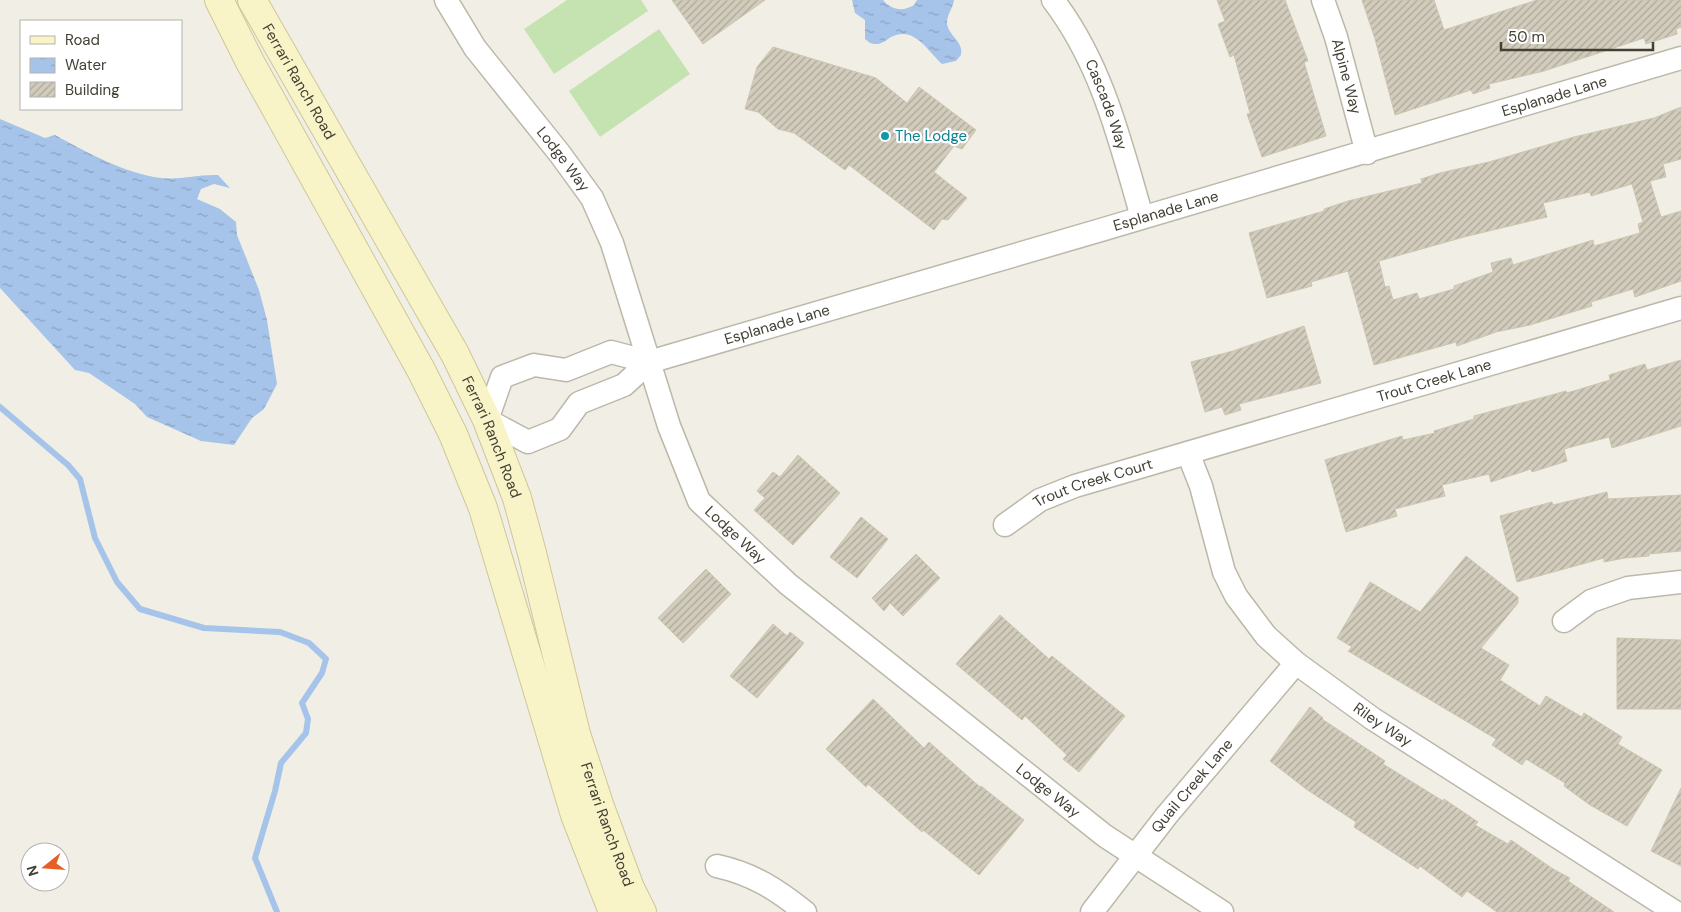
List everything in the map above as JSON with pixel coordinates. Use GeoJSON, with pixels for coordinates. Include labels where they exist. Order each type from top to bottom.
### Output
{"type":"FeatureCollection","features":[{"type":"Feature","properties":{"kind":"main road","name":"Ferrari Ranch Road"},"geometry":{"type":"LineString","coordinates":[[219,0],[250,62],[421,370],[453,434],[483,508],[575,816],[613,912]]}},
{"type":"Feature","properties":{"kind":"main road","name":"Ferrari Ranch Road"},"geometry":{"type":"LineString","coordinates":[[252,5],[455,354],[487,420],[516,498],[532,553],[579,743],[630,888],[642,912]]}},
{"type":"Feature","properties":{"kind":"main road"},"geometry":{"type":"LineString","coordinates":[[453,434],[487,420]]}},
{"type":"Feature","properties":{"kind":"street","name":"Cascade Way"},"geometry":{"type":"LineString","coordinates":[[1053,0],[1090,60],[1101,86],[1142,216]]}},
{"type":"Feature","properties":{"kind":"street","name":"Alpine Way"},"geometry":{"type":"LineString","coordinates":[[1323,0],[1336,37],[1367,154]]}},
{"type":"Feature","properties":{"kind":"street","name":"Lodge Way"},"geometry":{"type":"LineString","coordinates":[[452,2],[475,48],[560,154],[592,198],[612,243],[669,426],[699,501],[788,584],[1105,836],[1222,912]]}},
{"type":"Feature","properties":{"kind":"street","name":"Esplanade Lane"},"geometry":{"type":"LineString","coordinates":[[579,403],[624,385],[649,362],[1142,216],[1367,154],[1681,58]]}},
{"type":"Feature","properties":{"kind":"street","name":"Trout Creek Lane"},"geometry":{"type":"LineString","coordinates":[[1188,453],[1681,308]]}},
{"type":"Feature","properties":{"kind":"street"},"geometry":{"type":"LineString","coordinates":[[566,370],[579,403],[560,429],[528,442],[487,420],[502,377],[534,365],[566,370],[611,352],[649,362]]}},
{"type":"Feature","properties":{"kind":"street","name":"Trout Creek Court"},"geometry":{"type":"LineString","coordinates":[[1005,525],[1040,500],[1076,486],[1188,453]]}},
{"type":"Feature","properties":{"kind":"street","name":"Riley Way"},"geometry":{"type":"LineString","coordinates":[[1188,453],[1201,486],[1224,572],[1236,596],[1266,636],[1296,663],[1373,719],[1675,912]]}},
{"type":"Feature","properties":{"kind":"street"},"geometry":{"type":"LineString","coordinates":[[1564,621],[1591,601],[1628,588],[1681,582]]}},
{"type":"Feature","properties":{"kind":"street","name":"Quail Creek Lane"},"geometry":{"type":"LineString","coordinates":[[1092,912],[1167,815],[1296,663]]}},
{"type":"Feature","properties":{"kind":"street"},"geometry":{"type":"LineString","coordinates":[[717,866],[742,871],[776,890],[805,912]]}},
{"type":"Feature","properties":{"kind":"green space"},"geometry":{"type":"Polygon","coordinates":[[[567,0],[641,0],[648,11],[554,74],[524,29],[567,0]]]}},
{"type":"Feature","properties":{"kind":"green space"},"geometry":{"type":"Polygon","coordinates":[[[659,29],[690,74],[600,137],[569,91],[659,29]]]}},
{"type":"Feature","properties":{"kind":"water"},"geometry":{"type":"Polygon","coordinates":[[[852,0],[883,0],[893,8],[906,9],[914,5],[917,0],[954,0],[947,23],[950,32],[960,46],[961,55],[956,61],[942,64],[920,41],[907,34],[899,34],[879,44],[870,43],[865,39],[865,20],[855,13],[852,0]]]}},
{"type":"Feature","properties":{"kind":"water"},"geometry":{"type":"Polygon","coordinates":[[[0,119],[45,138],[55,135],[93,155],[133,172],[161,178],[218,175],[230,188],[214,184],[201,189],[197,199],[220,209],[236,222],[237,235],[259,290],[267,320],[277,384],[264,409],[252,418],[234,445],[201,441],[147,417],[135,404],[89,373],[75,370],[0,288],[0,119]]]}},
{"type":"Feature","properties":{"kind":"building"},"geometry":{"type":"Polygon","coordinates":[[[672,0],[765,0],[703,44],[672,0]]]}},
{"type":"Feature","properties":{"kind":"building"},"geometry":{"type":"Polygon","coordinates":[[[1217,0],[1285,0],[1308,61],[1304,62],[1326,136],[1262,157],[1247,114],[1250,113],[1234,55],[1230,57],[1218,24],[1225,21],[1217,0]]]}},
{"type":"Feature","properties":{"kind":"building"},"geometry":{"type":"Polygon","coordinates":[[[1362,0],[1434,0],[1444,30],[1537,0],[1681,0],[1681,27],[1676,29],[1677,34],[1646,44],[1644,38],[1544,71],[1489,84],[1490,88],[1473,94],[1471,90],[1395,115],[1375,39],[1362,0]]]}},
{"type":"Feature","properties":{"kind":"building","name":"The Lodge"},"geometry":{"type":"Polygon","coordinates":[[[773,47],[876,78],[907,103],[919,87],[976,130],[962,149],[954,146],[934,172],[967,198],[948,220],[942,219],[934,230],[849,165],[845,170],[794,133],[778,129],[758,112],[745,109],[757,67],[773,47]]]}},
{"type":"Feature","properties":{"kind":"building"},"geometry":{"type":"Polygon","coordinates":[[[1681,107],[1681,159],[1663,164],[1666,177],[1650,181],[1661,217],[1681,211],[1681,281],[1635,297],[1633,289],[1591,302],[1592,306],[1530,325],[1496,332],[1457,346],[1456,342],[1374,365],[1348,271],[1311,282],[1312,286],[1267,298],[1249,233],[1324,211],[1324,209],[1348,201],[1422,183],[1421,179],[1440,173],[1489,162],[1574,137],[1654,118],[1681,107]],[[1632,184],[1591,196],[1590,192],[1543,203],[1547,217],[1464,237],[1379,261],[1385,287],[1389,286],[1393,300],[1417,293],[1419,299],[1454,289],[1454,286],[1493,272],[1491,263],[1511,258],[1513,265],[1593,240],[1594,246],[1640,233],[1638,224],[1643,222],[1632,184]]]}},
{"type":"Feature","properties":{"kind":"building"},"geometry":{"type":"Polygon","coordinates":[[[1304,326],[1321,383],[1239,404],[1241,410],[1225,415],[1222,407],[1205,412],[1191,362],[1233,351],[1304,326]]]}},
{"type":"Feature","properties":{"kind":"building"},"geometry":{"type":"Polygon","coordinates":[[[1681,360],[1681,426],[1612,448],[1609,437],[1564,449],[1567,461],[1532,472],[1531,469],[1491,482],[1489,474],[1442,485],[1445,496],[1395,509],[1397,516],[1346,532],[1325,460],[1402,436],[1403,440],[1435,433],[1434,431],[1474,419],[1474,416],[1566,391],[1567,393],[1610,380],[1609,375],[1645,364],[1647,370],[1681,360]]]}},
{"type":"Feature","properties":{"kind":"building"},"geometry":{"type":"Polygon","coordinates":[[[798,455],[840,493],[793,545],[754,510],[765,498],[757,491],[773,472],[780,477],[798,455]]]}},
{"type":"Feature","properties":{"kind":"building"},"geometry":{"type":"Polygon","coordinates":[[[1607,492],[1608,499],[1681,495],[1681,551],[1649,554],[1649,556],[1604,562],[1604,558],[1517,582],[1500,516],[1552,502],[1553,505],[1607,492]]]}},
{"type":"Feature","properties":{"kind":"building"},"geometry":{"type":"Polygon","coordinates":[[[861,517],[888,539],[857,578],[830,557],[861,517]]]}},
{"type":"Feature","properties":{"kind":"building"},"geometry":{"type":"Polygon","coordinates":[[[916,554],[940,578],[903,616],[890,603],[884,611],[872,598],[916,554]]]}},
{"type":"Feature","properties":{"kind":"building"},"geometry":{"type":"Polygon","coordinates":[[[1466,556],[1518,597],[1518,603],[1481,648],[1509,665],[1500,680],[1540,706],[1546,696],[1582,717],[1584,713],[1622,737],[1618,744],[1662,770],[1627,826],[1590,805],[1564,786],[1565,783],[1526,759],[1522,765],[1492,745],[1496,739],[1348,651],[1352,647],[1337,638],[1370,582],[1420,612],[1466,556]]]}},
{"type":"Feature","properties":{"kind":"building"},"geometry":{"type":"Polygon","coordinates":[[[706,569],[731,594],[683,643],[658,618],[706,569]]]}},
{"type":"Feature","properties":{"kind":"building"},"geometry":{"type":"Polygon","coordinates":[[[1000,615],[1049,659],[1052,656],[1125,716],[1079,772],[1063,759],[1067,755],[1025,716],[1022,720],[956,664],[1000,615]]]}},
{"type":"Feature","properties":{"kind":"building"},"geometry":{"type":"Polygon","coordinates":[[[773,624],[787,636],[790,632],[804,643],[757,698],[730,676],[773,624]]]}},
{"type":"Feature","properties":{"kind":"building"},"geometry":{"type":"Polygon","coordinates":[[[1617,638],[1681,640],[1681,709],[1617,709],[1617,638]]]}},
{"type":"Feature","properties":{"kind":"building"},"geometry":{"type":"Polygon","coordinates":[[[873,699],[924,748],[929,742],[980,787],[1024,820],[979,875],[923,830],[922,832],[868,784],[866,787],[826,749],[873,699]]]}},
{"type":"Feature","properties":{"kind":"building"},"geometry":{"type":"Polygon","coordinates":[[[1310,707],[1322,719],[1385,761],[1383,764],[1443,801],[1444,799],[1478,822],[1475,825],[1508,844],[1511,840],[1553,869],[1570,878],[1568,881],[1614,912],[1497,912],[1467,891],[1462,897],[1420,866],[1418,869],[1354,827],[1356,822],[1306,789],[1270,761],[1310,707]]]}},
{"type":"Feature","properties":{"kind":"building"},"geometry":{"type":"Polygon","coordinates":[[[1681,788],[1681,866],[1651,851],[1681,788]]]}},
{"type":"Feature","properties":{"kind":"waterway"},"geometry":{"type":"LineString","coordinates":[[0,407],[68,465],[80,479],[95,538],[117,582],[140,609],[204,628],[280,632],[309,643],[326,659],[322,673],[302,703],[308,719],[306,733],[281,763],[275,791],[255,858],[277,912]]}},
{"type":"Feature","properties":{"kind":"place","name":"The Lodge"},"geometry":{"type":"Point","coordinates":[885,136]}}]}
